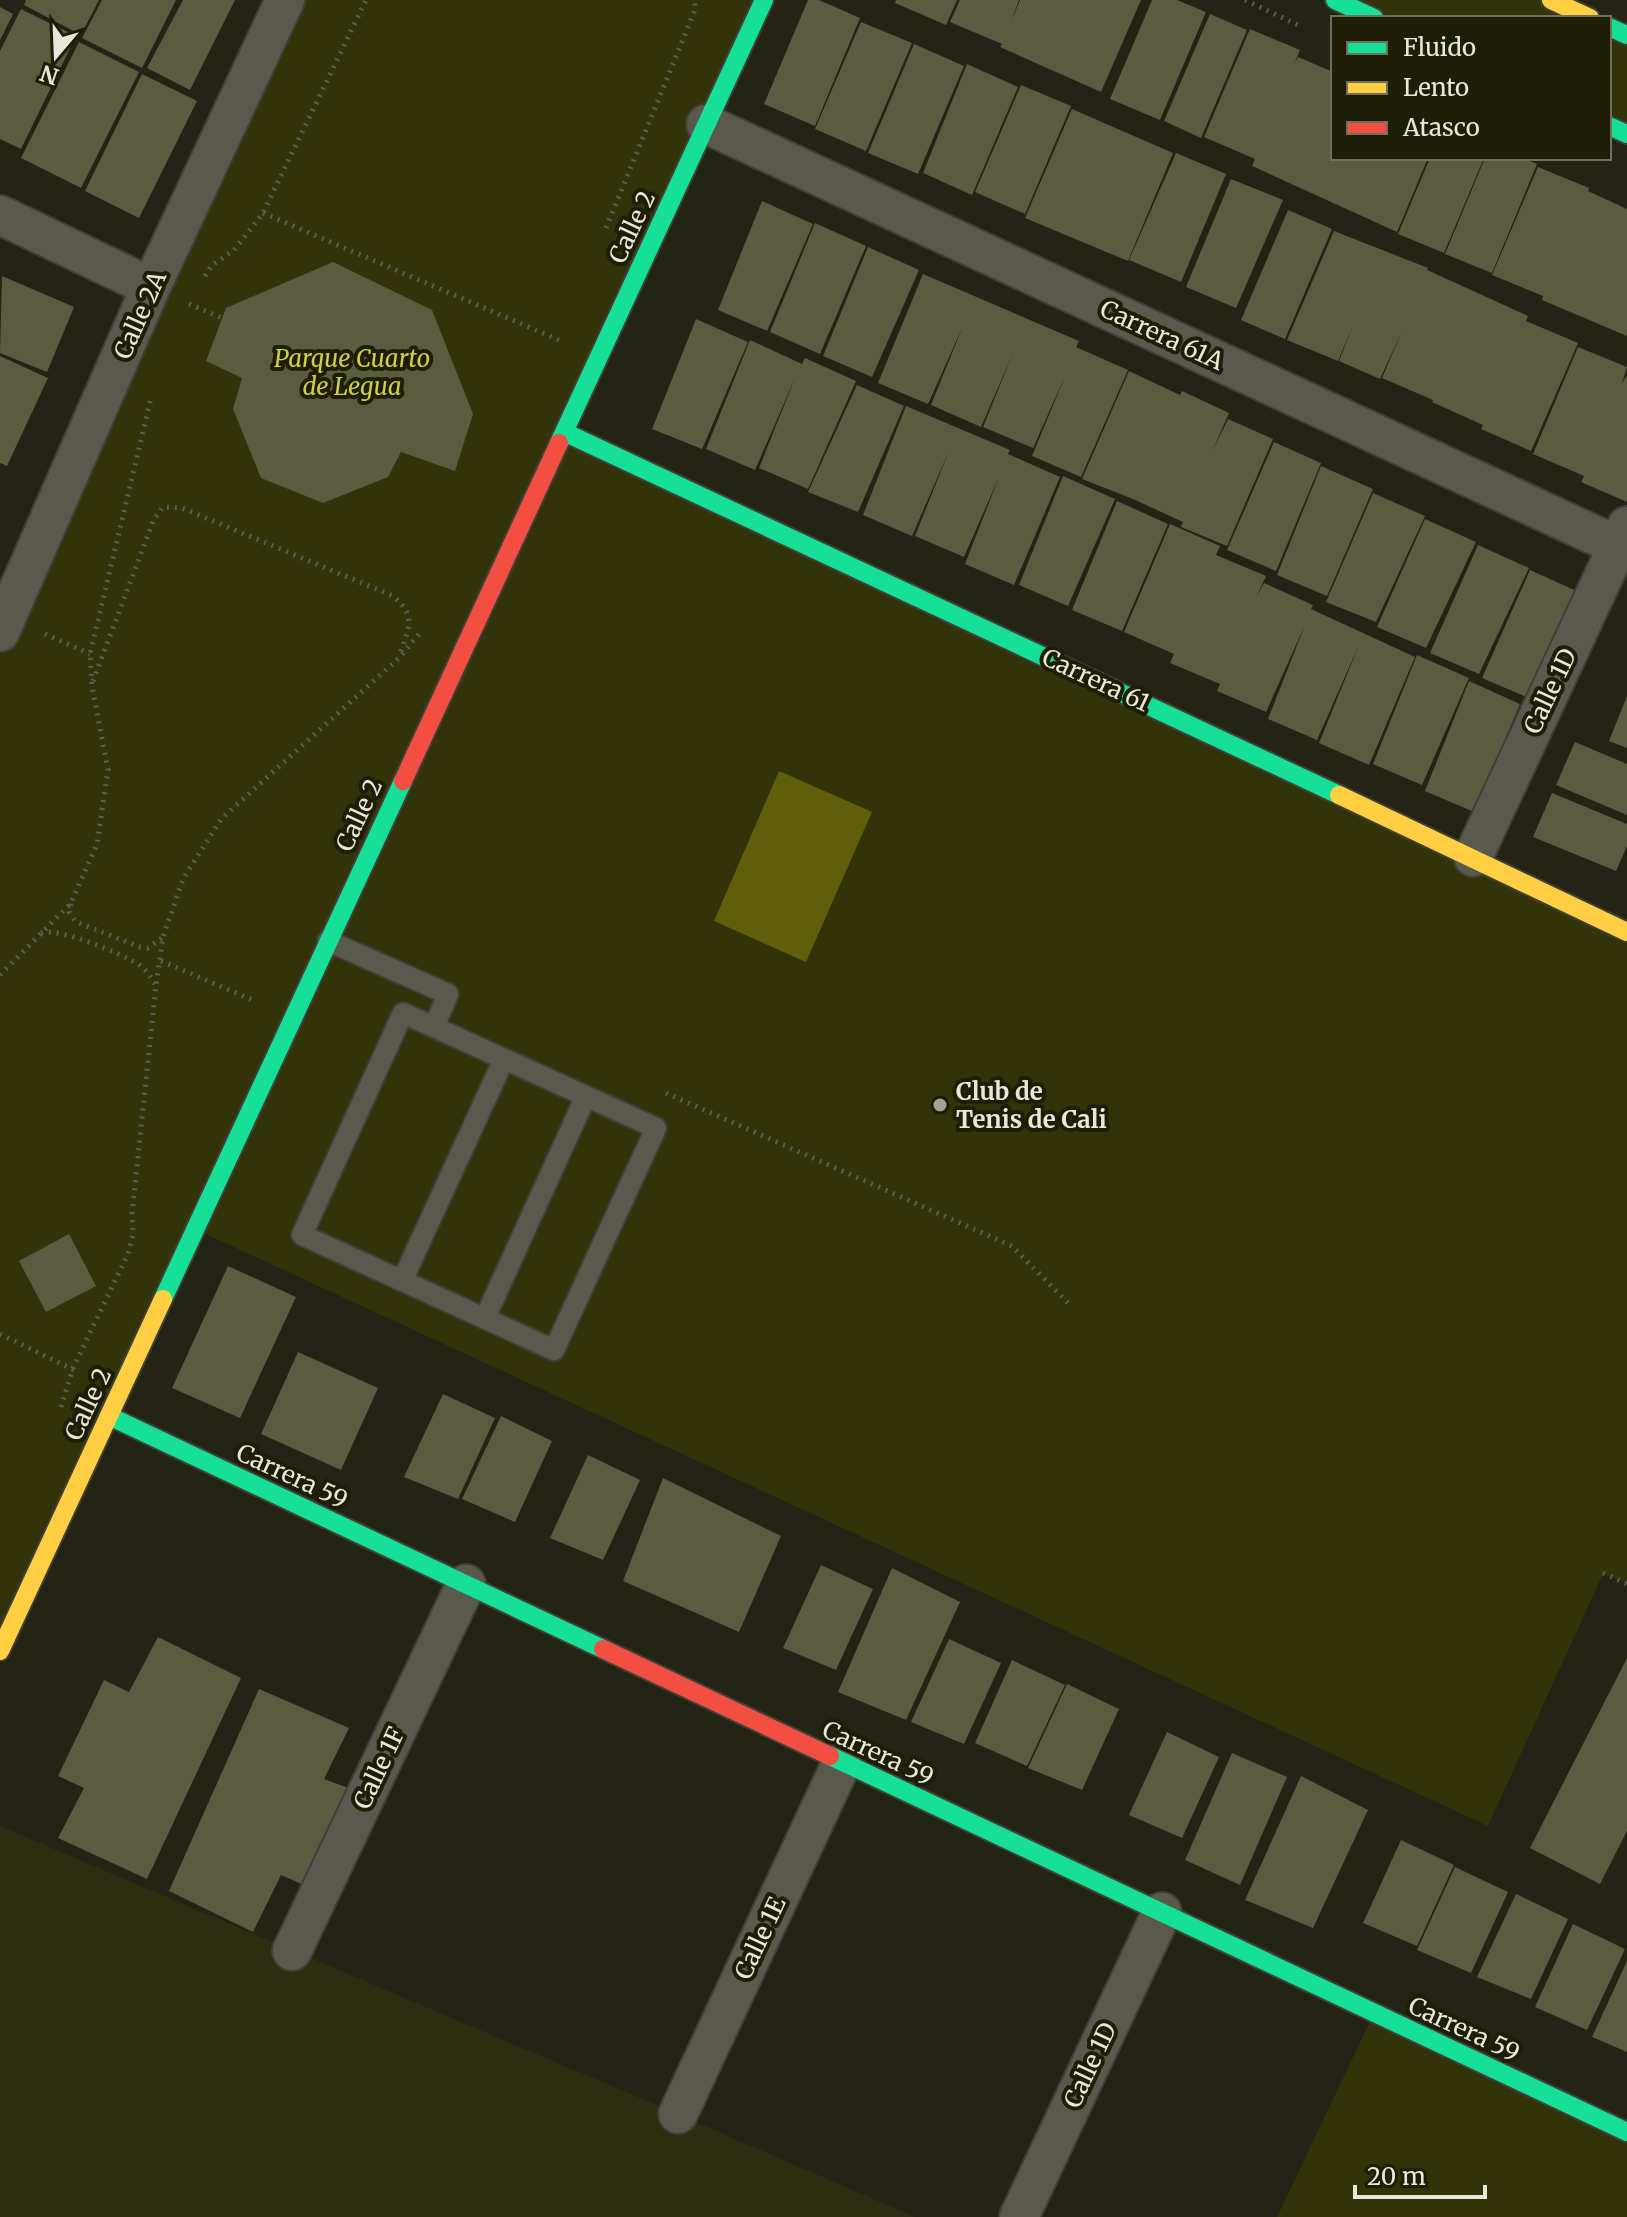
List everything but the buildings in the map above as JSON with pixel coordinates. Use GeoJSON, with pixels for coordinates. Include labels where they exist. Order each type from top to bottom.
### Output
{"type":"FeatureCollection","features":[{"type":"Feature","properties":{"kind":"street","name":"Calle 2A"},"geometry":{"type":"LineString","coordinates":[[2,621],[151,287],[285,0]]}},
{"type":"Feature","properties":{"kind":"street","name":"Calle 2"},"geometry":{"type":"LineString","coordinates":[[0,1651],[764,0]]}},
{"type":"Feature","properties":{"kind":"street"},"geometry":{"type":"LineString","coordinates":[[1551,0],[1586,16]]}},
{"type":"Feature","properties":{"kind":"street"},"geometry":{"type":"LineString","coordinates":[[1338,1],[1370,16]]}},
{"type":"Feature","properties":{"kind":"street","name":"Carrera 61A"},"geometry":{"type":"LineString","coordinates":[[706,124],[1622,536]]}},
{"type":"Feature","properties":{"kind":"street"},"geometry":{"type":"LineString","coordinates":[[0,215],[151,287]]}},
{"type":"Feature","properties":{"kind":"street","name":"Carrera 61"},"geometry":{"type":"LineString","coordinates":[[564,432],[1627,932]]}},
{"type":"Feature","properties":{"kind":"street","name":"Calle 1D"},"geometry":{"type":"LineString","coordinates":[[1473,857],[1622,536]]}},
{"type":"Feature","properties":{"kind":"street","name":"Carrera 59"},"geometry":{"type":"LineString","coordinates":[[109,1416],[1627,2132]]}},
{"type":"Feature","properties":{"kind":"street","name":"Calle 1F"},"geometry":{"type":"LineString","coordinates":[[292,1951],[466,1584]]}},
{"type":"Feature","properties":{"kind":"street","name":"Calle 1E"},"geometry":{"type":"LineString","coordinates":[[678,2114],[842,1762]]}},
{"type":"Feature","properties":{"kind":"street","name":"Calle 1D"},"geometry":{"type":"LineString","coordinates":[[1019,2217],[1162,1912]]}},
{"type":"Feature","properties":{"kind":"lane"},"geometry":{"type":"LineString","coordinates":[[328,941],[448,994],[434,1027]]}},
{"type":"Feature","properties":{"kind":"lane"},"geometry":{"type":"LineString","coordinates":[[403,1013],[504,1059],[656,1128],[554,1350],[302,1235],[403,1013]]}},
{"type":"Feature","properties":{"kind":"lane"},"geometry":{"type":"LineString","coordinates":[[402,1281],[504,1059]]}},
{"type":"Feature","properties":{"kind":"lane"},"geometry":{"type":"LineString","coordinates":[[485,1318],[586,1096]]}},
{"type":"Feature","properties":{"kind":"path"},"geometry":{"type":"LineString","coordinates":[[203,278],[211,266],[234,250],[263,213],[366,0]]}},
{"type":"Feature","properties":{"kind":"path"},"geometry":{"type":"LineString","coordinates":[[601,240],[695,10],[695,0]]}},
{"type":"Feature","properties":{"kind":"path"},"geometry":{"type":"LineString","coordinates":[[1245,0],[1308,29]]}},
{"type":"Feature","properties":{"kind":"path"},"geometry":{"type":"LineString","coordinates":[[263,213],[560,341]]}},
{"type":"Feature","properties":{"kind":"path"},"geometry":{"type":"LineString","coordinates":[[181,314],[195,290]]}},
{"type":"Feature","properties":{"kind":"path"},"geometry":{"type":"LineString","coordinates":[[555,354],[566,326]]}},
{"type":"Feature","properties":{"kind":"path"},"geometry":{"type":"LineString","coordinates":[[153,394],[90,654],[92,686],[108,770],[97,844],[69,912],[76,922],[140,947],[148,948],[163,937]]}},
{"type":"Feature","properties":{"kind":"path"},"geometry":{"type":"LineString","coordinates":[[92,686],[154,519],[163,507],[182,508],[393,596],[407,607],[410,623],[399,658]]}},
{"type":"Feature","properties":{"kind":"path"},"geometry":{"type":"LineString","coordinates":[[2,621],[90,654]]}},
{"type":"Feature","properties":{"kind":"path"},"geometry":{"type":"LineString","coordinates":[[58,1420],[73,1368],[128,1254],[133,1234],[132,1214],[156,985],[163,937],[183,879],[221,819],[399,658],[427,625]]}},
{"type":"Feature","properties":{"kind":"path"},"geometry":{"type":"LineString","coordinates":[[0,975],[71,903]]}},
{"type":"Feature","properties":{"kind":"path"},"geometry":{"type":"LineString","coordinates":[[37,935],[49,931],[76,938],[138,964],[156,985]]}},
{"type":"Feature","properties":{"kind":"path"},"geometry":{"type":"LineString","coordinates":[[161,961],[293,1017]]}},
{"type":"Feature","properties":{"kind":"path"},"geometry":{"type":"LineString","coordinates":[[662,1091],[1012,1246],[1070,1305]]}},
{"type":"Feature","properties":{"kind":"path"},"geometry":{"type":"LineString","coordinates":[[0,1334],[73,1368],[109,1416]]}},
{"type":"Feature","properties":{"kind":"path"},"geometry":{"type":"LineString","coordinates":[[1603,1573],[1627,1584]]}},
{"type":"Feature","properties":{"kind":"shaded area"},"geometry":{"type":"Polygon","coordinates":[[[779,771],[872,812],[806,962],[714,921],[779,771]]]}},
{"type":"Feature","properties":{"kind":"shaded area"},"geometry":{"type":"Polygon","coordinates":[[[0,1826],[678,2114],[915,2217],[0,2217],[0,1826]]]}},
{"type":"Feature","properties":{"kind":"green space","name":"Club de Tenis de Cali"},"geometry":{"type":"Polygon","coordinates":[[[285,0],[764,0],[564,432],[1627,932],[1627,1584],[1603,1574],[1488,1826],[195,1229],[0,1651],[0,632],[285,0]]]}},
{"type":"Feature","properties":{"kind":"green space"},"geometry":{"type":"Polygon","coordinates":[[[1335,0],[1551,0],[1586,16],[1370,16],[1335,0]]]}},
{"type":"Feature","properties":{"kind":"green space"},"geometry":{"type":"Polygon","coordinates":[[[1611,28],[1627,35],[1627,134],[1611,127],[1611,28]]]}},
{"type":"Feature","properties":{"kind":"green space"},"geometry":{"type":"Polygon","coordinates":[[[1374,2013],[1627,2132],[1627,2217],[1277,2217],[1374,2013]]]}},
{"type":"Feature","properties":{"kind":"traffic: fast"},"geometry":{"type":"LineString","coordinates":[[559,443],[764,0]]}},
{"type":"Feature","properties":{"kind":"traffic: fast"},"geometry":{"type":"LineString","coordinates":[[1335,0],[1370,16]]}},
{"type":"Feature","properties":{"kind":"traffic: fast"},"geometry":{"type":"LineString","coordinates":[[1611,28],[1627,35]]}},
{"type":"Feature","properties":{"kind":"traffic: fast"},"geometry":{"type":"LineString","coordinates":[[1611,127],[1627,134]]}},
{"type":"Feature","properties":{"kind":"traffic: fast"},"geometry":{"type":"LineString","coordinates":[[564,432],[1339,795]]}},
{"type":"Feature","properties":{"kind":"traffic: fast"},"geometry":{"type":"LineString","coordinates":[[163,1299],[403,781]]}},
{"type":"Feature","properties":{"kind":"traffic: fast"},"geometry":{"type":"LineString","coordinates":[[109,1416],[603,1649]]}},
{"type":"Feature","properties":{"kind":"traffic: fast"},"geometry":{"type":"LineString","coordinates":[[830,1756],[1627,2132]]}},
{"type":"Feature","properties":{"kind":"traffic: slow"},"geometry":{"type":"LineString","coordinates":[[1551,0],[1586,16]]}},
{"type":"Feature","properties":{"kind":"traffic: slow"},"geometry":{"type":"LineString","coordinates":[[1339,795],[1627,932]]}},
{"type":"Feature","properties":{"kind":"traffic: slow"},"geometry":{"type":"LineString","coordinates":[[0,1651],[163,1299]]}},
{"type":"Feature","properties":{"kind":"traffic: jam"},"geometry":{"type":"LineString","coordinates":[[403,781],[559,443]]}},
{"type":"Feature","properties":{"kind":"traffic: jam"},"geometry":{"type":"LineString","coordinates":[[603,1649],[830,1756]]}},
{"type":"Feature","properties":{"kind":"place","name":"Club de Tenis de Cali"},"geometry":{"type":"Point","coordinates":[940,1105]}},
{"type":"Feature","properties":{"kind":"park label","name":"Parque Cuarto de Legua"},"geometry":{"type":"Point","coordinates":[352,372]}}]}
